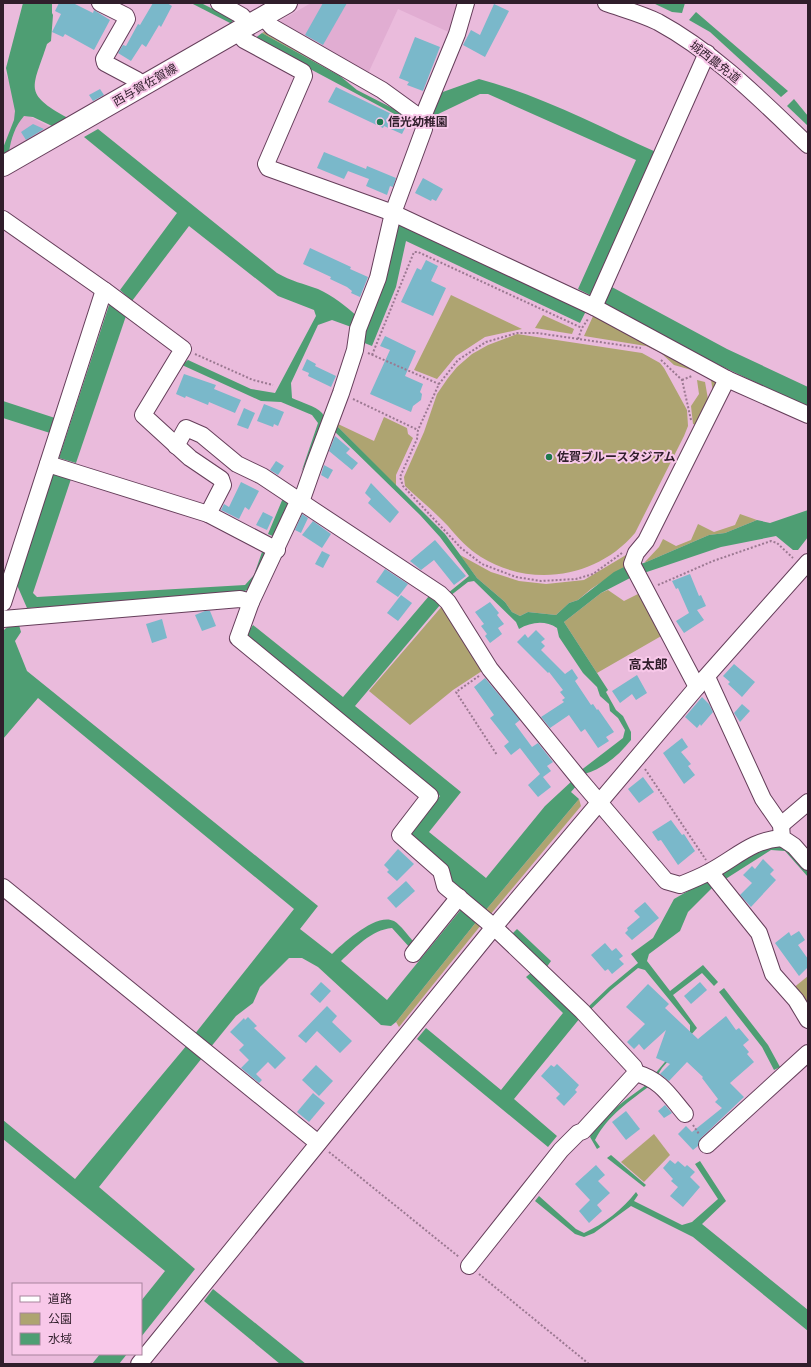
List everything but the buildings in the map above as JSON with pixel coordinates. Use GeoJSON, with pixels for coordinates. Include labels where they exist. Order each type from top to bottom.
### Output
{"type":"FeatureCollection","features":[{"type":"Feature","properties":{"kind":"main road","name":"西与賀佐賀線"},"geometry":{"type":"LineString","coordinates":[[3,166],[287,3]]}},
{"type":"Feature","properties":{"kind":"street"},"geometry":{"type":"LineString","coordinates":[[100,3],[126,16],[127,19],[104,59],[105,63],[137,80],[143,86]]}},
{"type":"Feature","properties":{"kind":"street"},"geometry":{"type":"LineString","coordinates":[[219,3],[242,16],[250,25],[272,26],[382,90],[422,119]]}},
{"type":"Feature","properties":{"kind":"street"},"geometry":{"type":"LineString","coordinates":[[466,3],[457,34],[422,119],[424,129],[393,212],[378,278],[358,329],[355,350],[342,393],[314,464],[301,502],[295,508],[277,550],[251,602],[238,638],[430,796],[400,835],[441,871],[445,886],[494,927],[582,1011],[634,1068],[636,1073]]}},
{"type":"Feature","properties":{"kind":"street","name":"城西農免道"},"geometry":{"type":"LineString","coordinates":[[606,3],[657,22],[707,53],[750,90],[808,145]]}},
{"type":"Feature","properties":{"kind":"street"},"geometry":{"type":"LineString","coordinates":[[250,25],[244,40],[303,72],[304,76],[266,164],[268,168],[393,212],[594,307],[727,379],[808,415]]}},
{"type":"Feature","properties":{"kind":"street"},"geometry":{"type":"LineString","coordinates":[[594,307],[707,53]]}},
{"type":"Feature","properties":{"kind":"street"},"geometry":{"type":"LineString","coordinates":[[3,219],[104,290],[183,349],[143,415],[190,458],[221,479],[223,485],[208,514]]}},
{"type":"Feature","properties":{"kind":"street"},"geometry":{"type":"LineString","coordinates":[[3,603],[104,290]]}},
{"type":"Feature","properties":{"kind":"street"},"geometry":{"type":"LineString","coordinates":[[727,379],[646,541],[638,571],[702,682],[763,799],[782,832],[808,862]]}},
{"type":"Feature","properties":{"kind":"street"},"geometry":{"type":"LineString","coordinates":[[176,446],[186,428],[202,435],[238,464],[262,476],[440,594],[448,602],[490,669],[666,881],[680,885],[714,877],[750,846],[782,832],[808,802]]}},
{"type":"Feature","properties":{"kind":"street"},"geometry":{"type":"LineString","coordinates":[[48,464],[208,514],[277,550]]}},
{"type":"Feature","properties":{"kind":"street"},"geometry":{"type":"LineString","coordinates":[[139,1364],[494,927],[702,682],[806,565]]}},
{"type":"Feature","properties":{"kind":"street"},"geometry":{"type":"LineString","coordinates":[[3,619],[240,599],[251,602]]}},
{"type":"Feature","properties":{"kind":"street"},"geometry":{"type":"LineString","coordinates":[[714,877],[759,933],[773,974],[796,1000],[808,1020]]}},
{"type":"Feature","properties":{"kind":"street"},"geometry":{"type":"LineString","coordinates":[[3,887],[318,1143]]}},
{"type":"Feature","properties":{"kind":"street"},"geometry":{"type":"LineString","coordinates":[[413,954],[459,897]]}},
{"type":"Feature","properties":{"kind":"street"},"geometry":{"type":"LineString","coordinates":[[707,1145],[808,1053]]}},
{"type":"Feature","properties":{"kind":"street"},"geometry":{"type":"LineString","coordinates":[[636,1073],[650,1077],[658,1082],[685,1114]]}},
{"type":"Feature","properties":{"kind":"street"},"geometry":{"type":"LineString","coordinates":[[469,1266],[561,1150],[578,1133],[583,1131],[636,1073]]}},
{"type":"Feature","properties":{"kind":"path"},"geometry":{"type":"LineString","coordinates":[[372,355],[410,258],[414,252],[418,252],[582,328]]}},
{"type":"Feature","properties":{"kind":"path"},"geometry":{"type":"LineString","coordinates":[[578,339],[582,328],[594,307]]}},
{"type":"Feature","properties":{"kind":"path"},"geometry":{"type":"LineString","coordinates":[[645,349],[536,333],[517,333],[486,342],[458,360],[438,384],[418,430],[417,439],[400,477],[402,486],[461,548],[482,564],[516,577],[541,581],[576,579],[593,574],[611,562],[628,547],[638,571],[713,561],[771,541],[777,543],[806,565]]}},
{"type":"Feature","properties":{"kind":"path"},"geometry":{"type":"LineString","coordinates":[[183,349],[253,380],[273,385]]}},
{"type":"Feature","properties":{"kind":"path"},"geometry":{"type":"LineString","coordinates":[[355,350],[361,350],[438,384]]}},
{"type":"Feature","properties":{"kind":"path"},"geometry":{"type":"LineString","coordinates":[[658,357],[682,380],[690,410],[691,422]]}},
{"type":"Feature","properties":{"kind":"path"},"geometry":{"type":"LineString","coordinates":[[682,380],[690,376],[695,376]]}},
{"type":"Feature","properties":{"kind":"path"},"geometry":{"type":"LineString","coordinates":[[342,393],[418,430]]}},
{"type":"Feature","properties":{"kind":"path"},"geometry":{"type":"LineString","coordinates":[[490,669],[456,692],[497,755]]}},
{"type":"Feature","properties":{"kind":"path"},"geometry":{"type":"LineString","coordinates":[[637,758],[709,864],[714,877]]}},
{"type":"Feature","properties":{"kind":"path"},"geometry":{"type":"LineString","coordinates":[[685,1114],[707,1145]]}},
{"type":"Feature","properties":{"kind":"path"},"geometry":{"type":"LineString","coordinates":[[318,1143],[589,1364]]}},
{"type":"Feature","properties":{"kind":"shaded area"},"geometry":{"type":"Polygon","coordinates":[[[311,3],[463,3],[453,34],[398,9],[365,80],[273,25],[311,3]]]}},
{"type":"Feature","properties":{"kind":"shaded area"},"geometry":{"type":"Polygon","coordinates":[[[3,68],[23,113],[54,129],[3,158],[3,68]]]}},
{"type":"Feature","properties":{"kind":"green space"},"geometry":{"type":"Polygon","coordinates":[[[269,29],[338,69],[340,76],[262,33],[269,29]]]}},
{"type":"Feature","properties":{"kind":"green space"},"geometry":{"type":"Polygon","coordinates":[[[451,295],[522,329],[485,337],[456,356],[437,379],[414,370],[451,295]]]}},
{"type":"Feature","properties":{"kind":"green space"},"geometry":{"type":"Polygon","coordinates":[[[594,314],[719,379],[713,392],[711,380],[702,373],[674,365],[661,353],[646,346],[584,336],[594,314]]]}},
{"type":"Feature","properties":{"kind":"green space"},"geometry":{"type":"Polygon","coordinates":[[[543,315],[574,329],[572,334],[535,328],[543,315]]]}},
{"type":"Feature","properties":{"kind":"green space","name":"佐賀ブルースタジアム"},"geometry":{"type":"Polygon","coordinates":[[[517,334],[642,353],[660,363],[664,368],[687,410],[688,426],[684,436],[635,533],[620,548],[602,560],[583,569],[562,574],[542,575],[521,573],[500,567],[481,557],[467,547],[438,516],[405,486],[404,477],[424,432],[437,394],[448,378],[457,367],[472,354],[488,345],[517,334]]]}},
{"type":"Feature","properties":{"kind":"green space"},"geometry":{"type":"Polygon","coordinates":[[[697,380],[705,382],[709,405],[698,426],[693,424],[691,406],[699,394],[697,380]]]}},
{"type":"Feature","properties":{"kind":"green space"},"geometry":{"type":"Polygon","coordinates":[[[384,417],[407,428],[408,434],[413,438],[396,475],[396,486],[337,426],[338,424],[374,441],[384,417]]]}},
{"type":"Feature","properties":{"kind":"green space"},"geometry":{"type":"Polygon","coordinates":[[[740,514],[757,520],[725,533],[709,535],[644,563],[659,547],[663,539],[676,546],[691,540],[698,524],[714,532],[735,525],[740,514]]]}},
{"type":"Feature","properties":{"kind":"green space"},"geometry":{"type":"Polygon","coordinates":[[[460,555],[491,572],[519,581],[546,584],[584,580],[626,555],[626,566],[591,589],[578,600],[569,603],[556,615],[528,612],[520,616],[512,612],[505,602],[477,578],[460,555]]]}},
{"type":"Feature","properties":{"kind":"green space"},"geometry":{"type":"Polygon","coordinates":[[[608,590],[624,601],[640,593],[663,635],[597,673],[564,622],[601,593],[608,590]]]}},
{"type":"Feature","properties":{"kind":"green space"},"geometry":{"type":"Polygon","coordinates":[[[443,605],[485,669],[453,690],[410,725],[369,691],[443,605]]]}},
{"type":"Feature","properties":{"kind":"green space"},"geometry":{"type":"Polygon","coordinates":[[[579,799],[581,806],[490,915],[485,911],[579,799]]]}},
{"type":"Feature","properties":{"kind":"green space"},"geometry":{"type":"Polygon","coordinates":[[[477,921],[481,925],[399,1027],[396,1022],[477,921]]]}},
{"type":"Feature","properties":{"kind":"green space"},"geometry":{"type":"Polygon","coordinates":[[[808,976],[808,1012],[792,989],[808,976]]]}},
{"type":"Feature","properties":{"kind":"green space"},"geometry":{"type":"Polygon","coordinates":[[[654,1134],[670,1155],[644,1182],[621,1162],[654,1134]]]}},
{"type":"Feature","properties":{"kind":"water"},"geometry":{"type":"Polygon","coordinates":[[[23,3],[52,3],[53,15],[51,41],[47,44],[35,80],[35,88],[37,95],[43,102],[68,118],[52,126],[33,117],[24,116],[14,133],[9,152],[3,154],[3,148],[14,120],[15,111],[6,68],[23,3]]]}},
{"type":"Feature","properties":{"kind":"water"},"geometry":{"type":"Polygon","coordinates":[[[191,3],[201,3],[233,19],[232,24],[191,3]]]}},
{"type":"Feature","properties":{"kind":"water"},"geometry":{"type":"Polygon","coordinates":[[[653,3],[685,3],[682,13],[672,12],[653,3]]]}},
{"type":"Feature","properties":{"kind":"water"},"geometry":{"type":"Polygon","coordinates":[[[696,12],[788,91],[781,97],[710,32],[689,20],[696,12]]]}},
{"type":"Feature","properties":{"kind":"water"},"geometry":{"type":"Polygon","coordinates":[[[262,33],[340,76],[357,90],[398,111],[415,125],[254,39],[262,33]]]}},
{"type":"Feature","properties":{"kind":"water"},"geometry":{"type":"Polygon","coordinates":[[[479,79],[547,102],[656,152],[594,297],[578,289],[636,160],[488,94],[480,94],[434,116],[433,114],[440,93],[479,79]]]}},
{"type":"Feature","properties":{"kind":"water"},"geometry":{"type":"Polygon","coordinates":[[[794,99],[808,116],[808,126],[787,106],[794,99]]]}},
{"type":"Feature","properties":{"kind":"water"},"geometry":{"type":"Polygon","coordinates":[[[98,129],[277,273],[324,292],[358,317],[354,328],[332,320],[318,325],[291,383],[292,398],[316,408],[322,413],[324,418],[321,434],[301,473],[318,423],[312,415],[281,402],[261,401],[182,365],[188,360],[251,389],[275,393],[316,316],[314,310],[278,296],[189,226],[132,301],[120,290],[177,213],[84,137],[98,129]]]}},
{"type":"Feature","properties":{"kind":"water"},"geometry":{"type":"Polygon","coordinates":[[[399,221],[586,311],[580,323],[406,241],[396,287],[372,346],[362,342],[399,221]]]}},
{"type":"Feature","properties":{"kind":"water"},"geometry":{"type":"Polygon","coordinates":[[[610,286],[727,349],[808,387],[808,407],[721,366],[603,305],[610,286]]]}},
{"type":"Feature","properties":{"kind":"water"},"geometry":{"type":"Polygon","coordinates":[[[110,302],[127,313],[76,463],[59,458],[110,302]]]}},
{"type":"Feature","properties":{"kind":"water"},"geometry":{"type":"Polygon","coordinates":[[[3,401],[55,418],[50,433],[3,418],[3,401]]]}},
{"type":"Feature","properties":{"kind":"water"},"geometry":{"type":"Polygon","coordinates":[[[335,424],[445,534],[477,578],[505,602],[512,612],[520,616],[528,612],[556,615],[569,603],[578,600],[614,572],[626,566],[644,563],[709,535],[725,533],[757,520],[770,523],[808,510],[808,537],[798,550],[793,550],[776,536],[721,547],[632,577],[601,593],[564,622],[608,690],[606,692],[616,710],[623,716],[631,732],[631,740],[616,756],[598,769],[584,774],[580,771],[623,738],[625,730],[618,718],[610,711],[609,704],[600,696],[597,687],[583,673],[559,637],[557,628],[548,624],[533,623],[519,629],[516,622],[474,581],[468,582],[450,596],[448,593],[469,576],[440,537],[420,515],[332,429],[335,424]]]}},
{"type":"Feature","properties":{"kind":"water"},"geometry":{"type":"Polygon","coordinates":[[[53,474],[71,479],[33,593],[37,597],[245,585],[254,575],[262,552],[268,554],[252,587],[243,592],[138,602],[27,608],[17,585],[53,474]]]}},
{"type":"Feature","properties":{"kind":"water"},"geometry":{"type":"Polygon","coordinates":[[[273,490],[291,503],[275,537],[268,534],[283,498],[277,496],[273,490]]]}},
{"type":"Feature","properties":{"kind":"water"},"geometry":{"type":"Polygon","coordinates":[[[429,596],[440,605],[355,706],[461,792],[429,832],[486,878],[545,806],[573,780],[577,785],[571,792],[579,799],[485,911],[450,882],[408,832],[440,796],[245,637],[253,625],[343,697],[429,596]]]}},
{"type":"Feature","properties":{"kind":"water"},"geometry":{"type":"Polygon","coordinates":[[[19,625],[21,632],[15,641],[27,671],[318,906],[300,929],[332,954],[352,936],[379,921],[387,919],[394,921],[399,925],[414,942],[411,949],[392,928],[384,929],[364,940],[341,961],[387,1000],[463,907],[477,921],[396,1022],[391,1026],[381,1025],[318,967],[302,958],[289,958],[260,987],[253,1003],[236,1016],[210,1048],[194,1035],[294,909],[38,698],[3,739],[3,631],[8,626],[19,625]]]}},
{"type":"Feature","properties":{"kind":"water"},"geometry":{"type":"Polygon","coordinates":[[[775,841],[808,868],[808,877],[785,851],[771,850],[713,887],[688,912],[680,931],[649,954],[647,961],[670,991],[703,965],[718,982],[714,986],[702,973],[673,995],[697,1028],[662,1068],[657,1076],[654,1075],[690,1032],[690,1025],[645,970],[638,968],[611,990],[588,1012],[587,1008],[638,963],[631,954],[653,938],[674,899],[775,841]]]}},
{"type":"Feature","properties":{"kind":"water"},"geometry":{"type":"Polygon","coordinates":[[[517,929],[551,961],[546,968],[511,935],[517,929]]]}},
{"type":"Feature","properties":{"kind":"water"},"geometry":{"type":"Polygon","coordinates":[[[532,972],[580,1018],[514,1099],[557,1136],[548,1147],[417,1039],[426,1028],[501,1090],[563,1013],[526,977],[532,972]]]}},
{"type":"Feature","properties":{"kind":"water"},"geometry":{"type":"Polygon","coordinates":[[[724,988],[768,1045],[780,1067],[774,1070],[762,1047],[719,992],[724,988]]]}},
{"type":"Feature","properties":{"kind":"water"},"geometry":{"type":"Polygon","coordinates":[[[187,1045],[202,1058],[99,1187],[195,1269],[142,1336],[142,1300],[165,1271],[3,1139],[3,1120],[75,1179],[187,1045]]]}},
{"type":"Feature","properties":{"kind":"water"},"geometry":{"type":"Polygon","coordinates":[[[650,1082],[652,1084],[620,1109],[606,1123],[595,1140],[600,1147],[597,1149],[590,1137],[596,1128],[617,1106],[650,1082]]]}},
{"type":"Feature","properties":{"kind":"water"},"geometry":{"type":"Polygon","coordinates":[[[611,1155],[646,1185],[644,1187],[607,1158],[611,1155]]]}},
{"type":"Feature","properties":{"kind":"water"},"geometry":{"type":"Polygon","coordinates":[[[700,1161],[726,1201],[702,1224],[808,1310],[808,1331],[693,1237],[631,1206],[594,1233],[584,1237],[575,1234],[535,1201],[539,1196],[576,1229],[584,1233],[613,1216],[636,1192],[638,1195],[634,1201],[682,1225],[692,1222],[718,1199],[695,1164],[700,1161]]]}},
{"type":"Feature","properties":{"kind":"water"},"geometry":{"type":"Polygon","coordinates":[[[213,1289],[306,1364],[280,1364],[204,1301],[213,1289]]]}},
{"type":"Feature","properties":{"kind":"water"},"geometry":{"type":"Polygon","coordinates":[[[99,1355],[126,1355],[119,1364],[92,1364],[99,1355]]]}},
{"type":"Feature","properties":{"kind":"place","name":"信光幼稚園"},"geometry":{"type":"Point","coordinates":[380,122]}},
{"type":"Feature","properties":{"kind":"place","name":"佐賀ブルースタジアム"},"geometry":{"type":"Point","coordinates":[549,457]}},
{"type":"Feature","properties":{"kind":"district","name":"高太郎"},"geometry":{"type":"Point","coordinates":[648,664]}}]}
